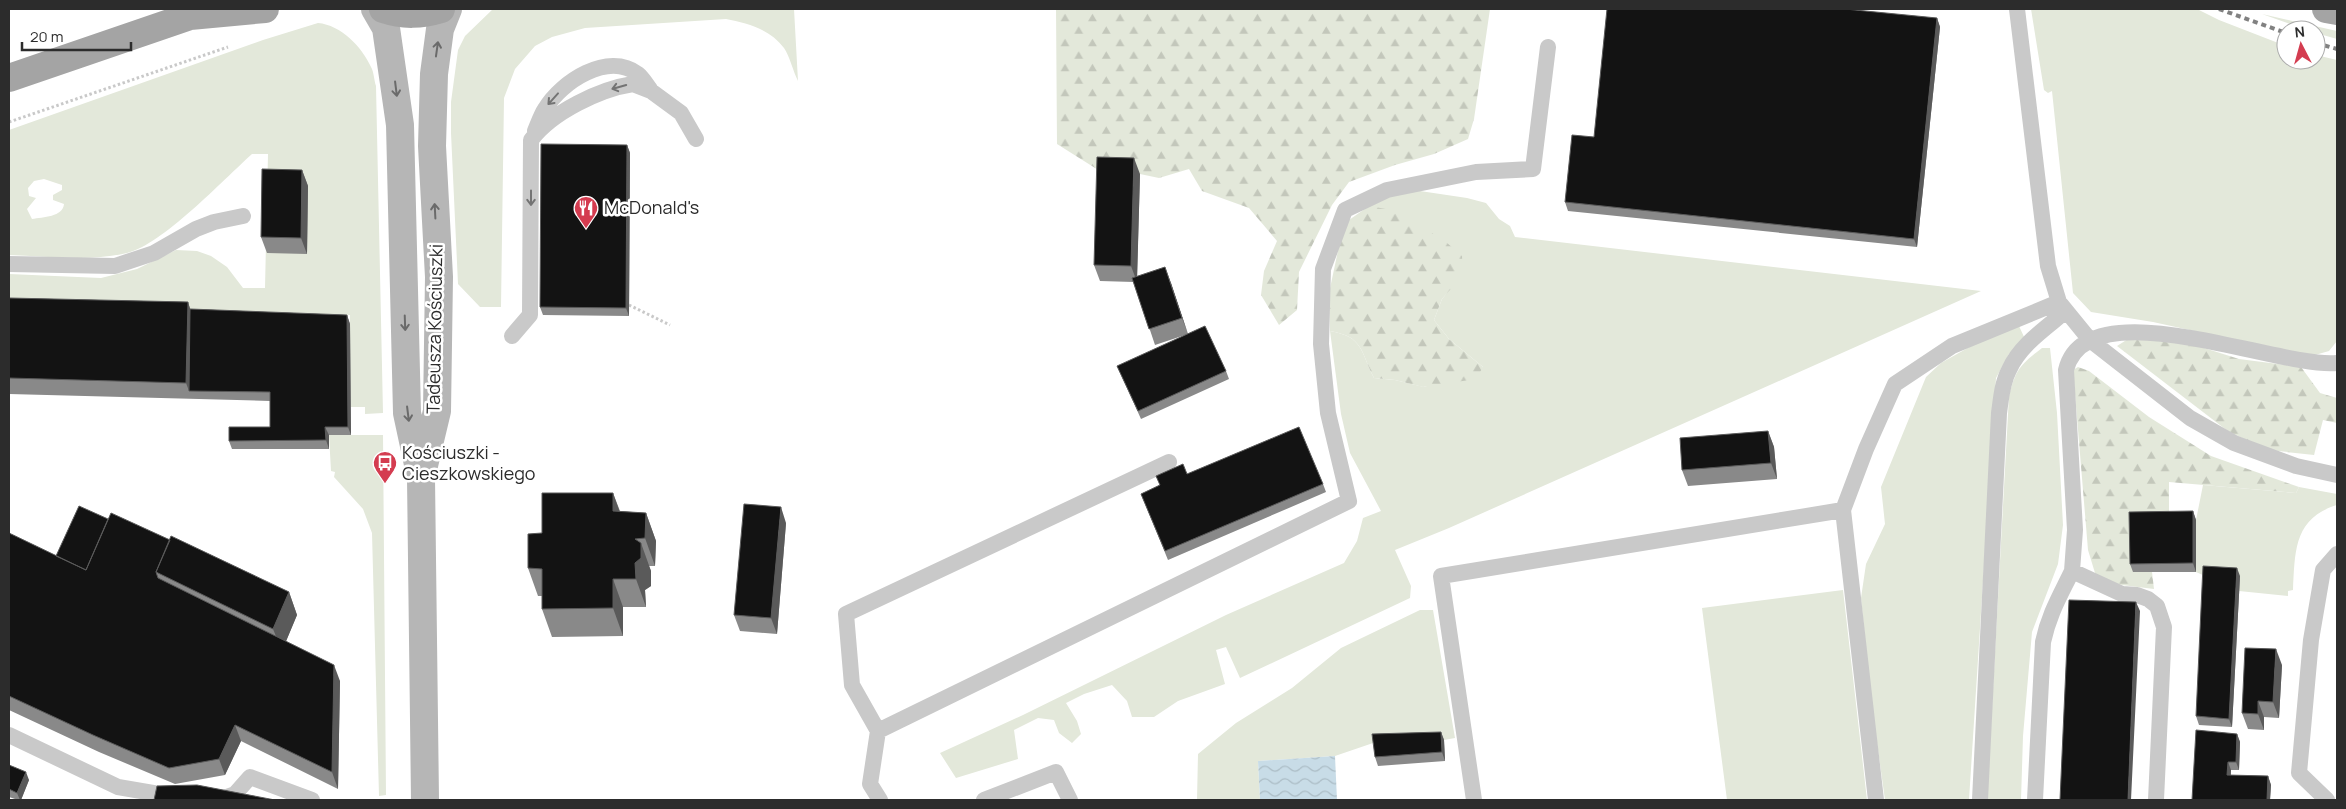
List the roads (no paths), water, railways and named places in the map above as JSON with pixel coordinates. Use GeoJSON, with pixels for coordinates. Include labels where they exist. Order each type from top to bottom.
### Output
{"type":"FeatureCollection","features":[{"type":"Feature","properties":{"kind":"main road"},"geometry":{"type":"LineString","coordinates":[[9,78],[195,12],[265,9]]}},
{"type":"Feature","properties":{"kind":"main road"},"geometry":{"type":"LineString","coordinates":[[383,9],[398,14],[424,14],[441,9]]}},
{"type":"Feature","properties":{"kind":"main road"},"geometry":{"type":"LineString","coordinates":[[2326,9],[2337,11]]}},
{"type":"Feature","properties":{"kind":"street","name":"Tadeusza Kościuszki"},"geometry":{"type":"LineString","coordinates":[[375,9],[386,28],[400,125],[407,413],[421,478],[425,800]]}},
{"type":"Feature","properties":{"kind":"street","name":"Tadeusza Kościuszki"},"geometry":{"type":"LineString","coordinates":[[421,478],[436,411],[438,277],[432,146],[434,74],[440,28],[448,9]]}},
{"type":"Feature","properties":{"kind":"lane"},"geometry":{"type":"LineString","coordinates":[[2017,9],[2048,266],[2063,306],[2090,340],[2190,418],[2234,443],[2296,466],[2337,475]]}},
{"type":"Feature","properties":{"kind":"lane"},"geometry":{"type":"LineString","coordinates":[[878,731],[1349,501],[1328,413],[1321,344],[1323,269],[1346,210],[1387,190],[1476,172],[1533,169],[1548,47]]}},
{"type":"Feature","properties":{"kind":"lane"},"geometry":{"type":"LineString","coordinates":[[512,336],[530,315],[531,140],[545,109],[564,89],[588,72],[601,68],[624,66],[638,74],[651,91]]}},
{"type":"Feature","properties":{"kind":"lane"},"geometry":{"type":"LineString","coordinates":[[531,140],[540,128],[550,121],[597,95],[634,84],[651,91],[681,113],[696,139]]}},
{"type":"Feature","properties":{"kind":"lane"},"geometry":{"type":"LineString","coordinates":[[9,264],[114,266],[154,253],[196,228],[243,216]]}},
{"type":"Feature","properties":{"kind":"lane"},"geometry":{"type":"LineString","coordinates":[[1876,800],[1842,510],[1866,449],[1895,384],[1952,346],[2063,306]]}},
{"type":"Feature","properties":{"kind":"lane"},"geometry":{"type":"LineString","coordinates":[[1980,800],[1999,413],[2003,388],[2008,370],[2019,353],[2063,306]]}},
{"type":"Feature","properties":{"kind":"lane"},"geometry":{"type":"LineString","coordinates":[[2035,800],[2043,642],[2054,603],[2072,571],[2075,530],[2066,370],[2068,359],[2074,351],[2090,340],[2117,333],[2149,332],[2293,360],[2312,363],[2337,363]]}},
{"type":"Feature","properties":{"kind":"lane"},"geometry":{"type":"LineString","coordinates":[[880,800],[870,784],[878,731],[852,685],[846,614],[1169,462]]}},
{"type":"Feature","properties":{"kind":"lane"},"geometry":{"type":"LineString","coordinates":[[1474,800],[1441,576],[1842,510]]}},
{"type":"Feature","properties":{"kind":"lane"},"geometry":{"type":"LineString","coordinates":[[2327,800],[2299,773],[2311,640],[2323,570],[2337,554]]}},
{"type":"Feature","properties":{"kind":"lane"},"geometry":{"type":"LineString","coordinates":[[2072,571],[2122,594],[2137,595],[2148,600],[2157,606],[2161,616],[2164,627],[2156,800]]}},
{"type":"Feature","properties":{"kind":"lane"},"geometry":{"type":"LineString","coordinates":[[9,735],[121,794],[194,800]]}},
{"type":"Feature","properties":{"kind":"lane"},"geometry":{"type":"LineString","coordinates":[[984,800],[1056,772],[1070,800]]}},
{"type":"Feature","properties":{"kind":"lane"},"geometry":{"type":"LineString","coordinates":[[218,800],[235,794],[250,777],[312,800]]}},
{"type":"Feature","properties":{"kind":"water"},"geometry":{"type":"Polygon","coordinates":[[[1335,756],[1337,800],[1260,800],[1258,761],[1335,756]]]}},
{"type":"Feature","properties":{"kind":"railway"},"geometry":{"type":"LineString","coordinates":[[2219,9],[2276,29]]}},
{"type":"Feature","properties":{"kind":"railway"},"geometry":{"type":"LineString","coordinates":[[2326,46],[2337,49]]}},
{"type":"Feature","properties":{"kind":"place","name":"McDonald's"},"geometry":{"type":"Point","coordinates":[586,229]}},
{"type":"Feature","properties":{"kind":"place","name":"Kościuszki - Cieszkowskiego"},"geometry":{"type":"Point","coordinates":[385,484]}}]}
